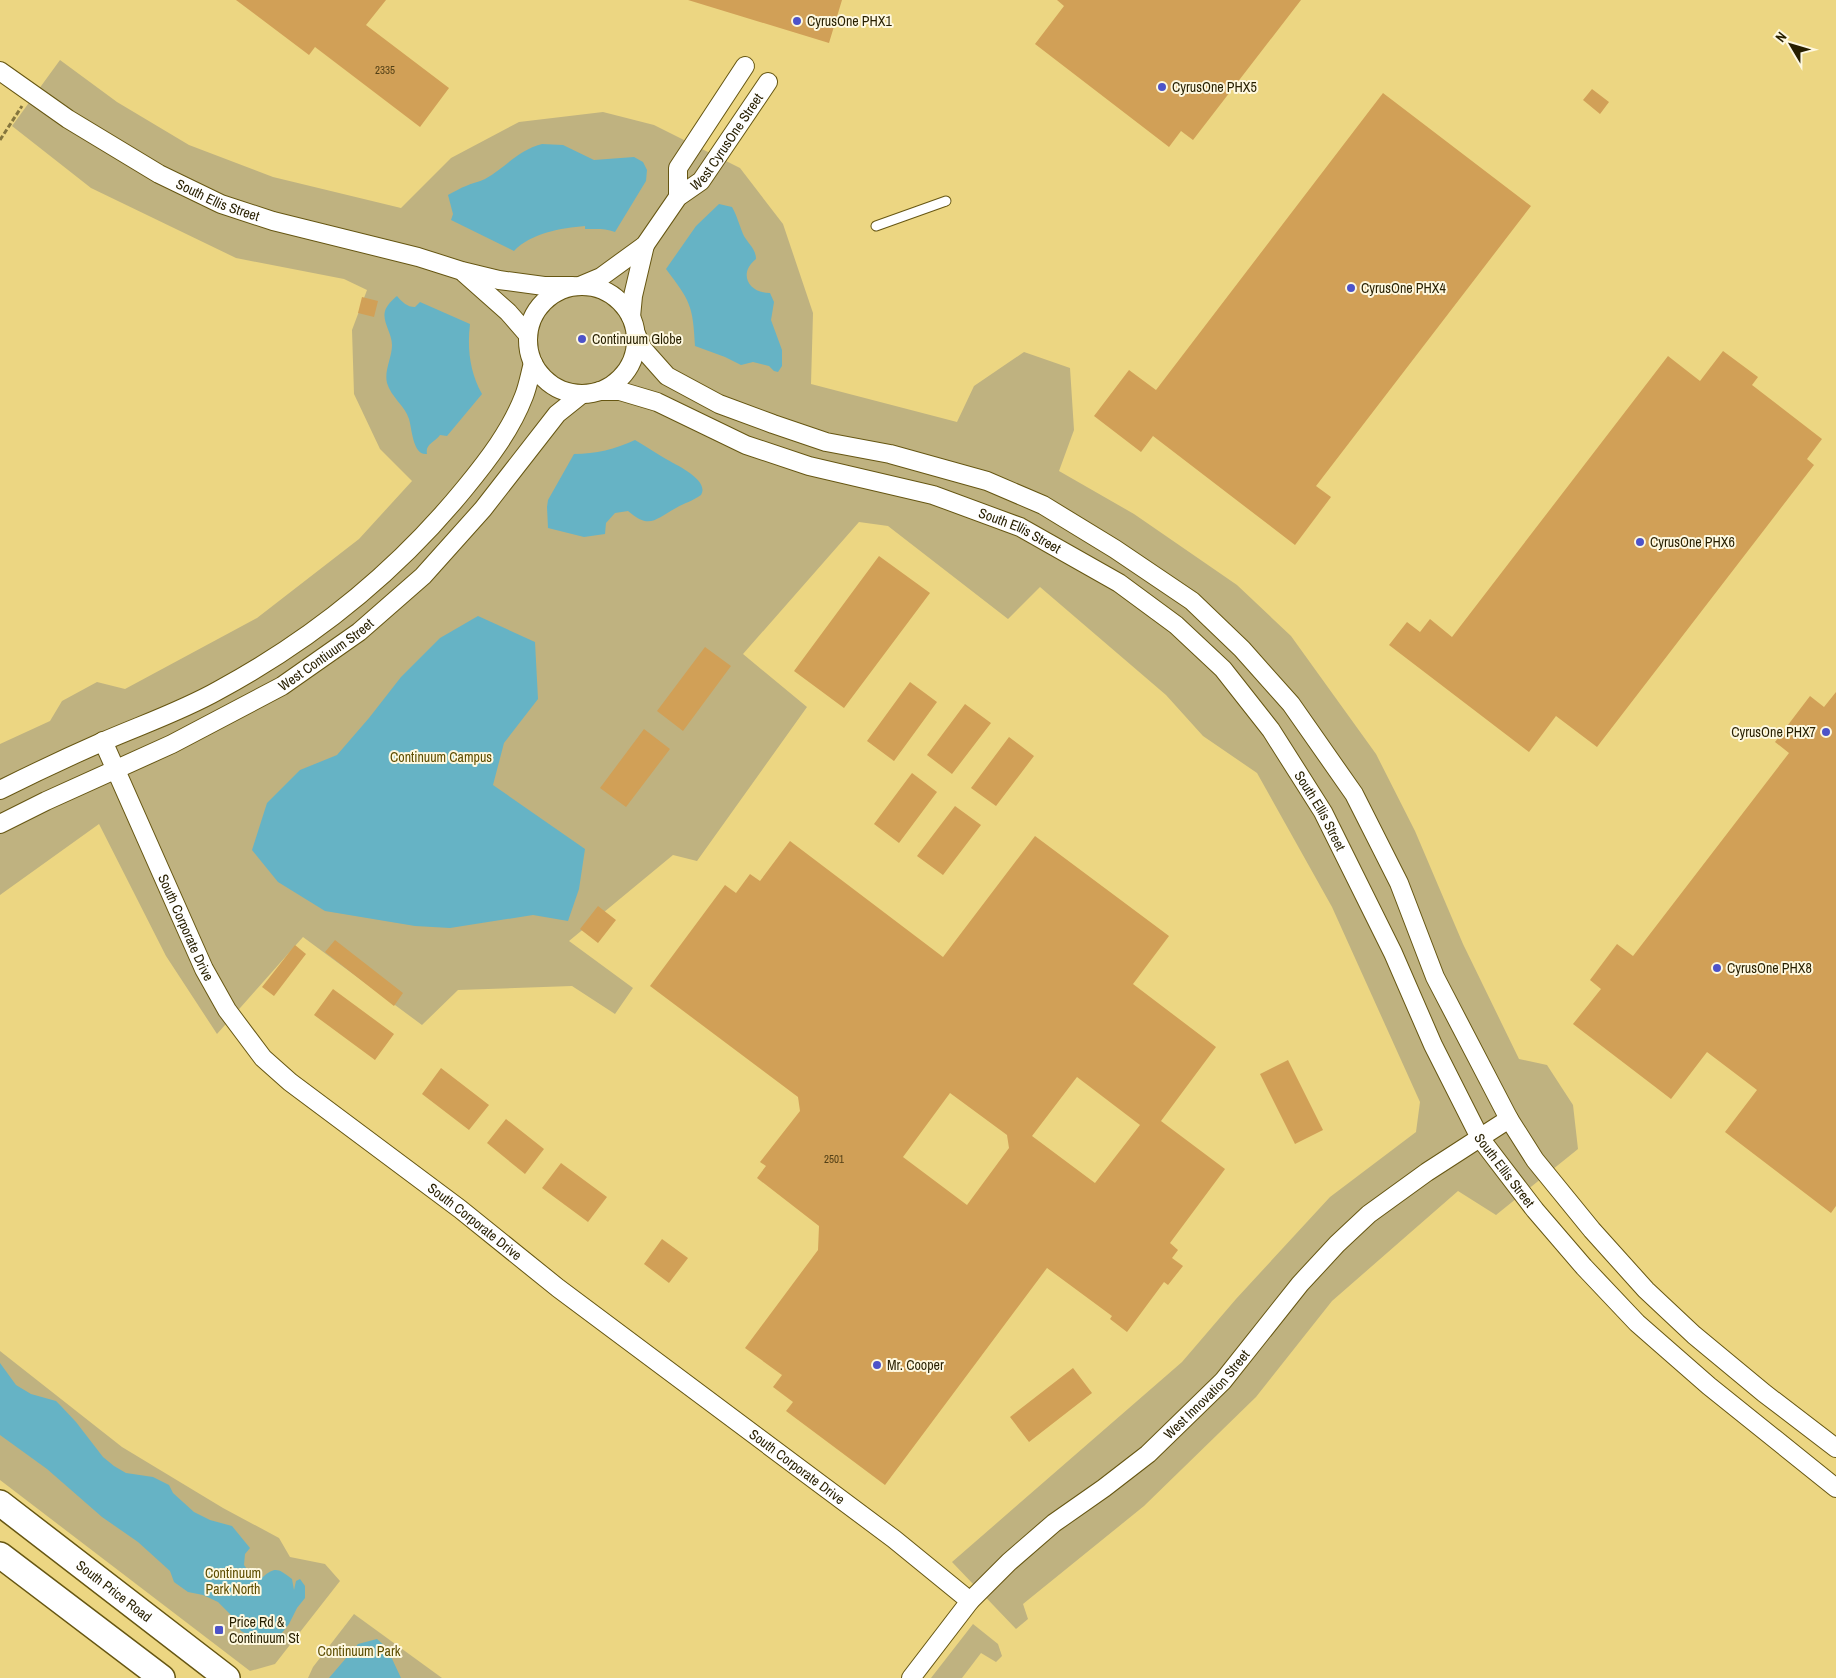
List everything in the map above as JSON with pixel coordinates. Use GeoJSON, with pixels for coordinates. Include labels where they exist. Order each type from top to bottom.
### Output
{"type":"FeatureCollection","features":[{"type":"Feature","properties":{"kind":"main road","name":"South Price Road"},"geometry":{"type":"LineString","coordinates":[[0,1503],[227,1678]]}},
{"type":"Feature","properties":{"kind":"main road"},"geometry":{"type":"LineString","coordinates":[[0,1555],[162,1678]]}},
{"type":"Feature","properties":{"kind":"street","name":"West CyrusOne Street"},"geometry":{"type":"LineString","coordinates":[[678,197],[678,168],[745,66]]}},
{"type":"Feature","properties":{"kind":"street","name":"South Ellis Street"},"geometry":{"type":"LineString","coordinates":[[0,71],[68,119],[159,174],[221,204],[273,221],[418,257],[499,280],[544,286],[577,285]]}},
{"type":"Feature","properties":{"kind":"street","name":"West CyrusOne Street"},"geometry":{"type":"LineString","coordinates":[[577,285],[601,277],[645,245],[678,197],[701,181],[768,82]]}},
{"type":"Feature","properties":{"kind":"street","name":"West CyrusOne Street"},"geometry":{"type":"LineString","coordinates":[[632,317],[633,296],[645,245]]}},
{"type":"Feature","properties":{"kind":"street","name":"South Ellis Street"},"geometry":{"type":"LineString","coordinates":[[462,271],[508,312],[528,335]]}},
{"type":"Feature","properties":{"kind":"street"},"geometry":{"type":"LineString","coordinates":[[636,334],[635,352],[628,369],[616,382],[600,391],[582,394],[567,392],[553,386],[541,376],[533,363],[528,349],[528,335],[532,318],[542,303],[556,292],[577,285],[597,287],[611,293],[623,304],[632,317],[636,334],[643,349],[667,376],[720,404],[826,442],[890,454],[987,481],[1043,505],[1115,548],[1192,601],[1242,649],[1291,704],[1354,794],[1399,883],[1435,977],[1509,1120],[1535,1160],[1592,1230],[1646,1290],[1694,1335],[1764,1393],[1836,1448]]}},
{"type":"Feature","properties":{"kind":"street","name":"West Contiuum Street"},"geometry":{"type":"LineString","coordinates":[[0,790],[103,742],[159,720],[219,690],[310,633],[378,579],[426,533],[483,466],[516,414],[524,395],[533,363]]}},
{"type":"Feature","properties":{"kind":"street","name":"South Ellis Street"},"geometry":{"type":"LineString","coordinates":[[600,391],[620,391],[657,402],[746,446],[810,466],[933,495],[1020,527],[1119,583],[1176,625],[1223,669],[1271,730],[1323,812],[1393,953],[1433,1045],[1480,1138],[1535,1210],[1584,1267],[1637,1323],[1709,1386],[1836,1488]]}},
{"type":"Feature","properties":{"kind":"street","name":"West Contiuum Street"},"geometry":{"type":"LineString","coordinates":[[0,824],[172,744],[282,686],[359,632],[423,576],[483,509],[557,414],[582,394]]}},
{"type":"Feature","properties":{"kind":"street","name":"South Corporate Drive"},"geometry":{"type":"LineString","coordinates":[[103,742],[204,969],[228,1010],[263,1058],[290,1082],[460,1209],[558,1288],[894,1539],[970,1601]]}},
{"type":"Feature","properties":{"kind":"street","name":"West Innovation Street"},"geometry":{"type":"LineString","coordinates":[[911,1678],[970,1601],[1009,1562],[1054,1523],[1148,1454],[1193,1412],[1223,1381],[1300,1284],[1362,1220],[1427,1172],[1509,1120]]}},
{"type":"Feature","properties":{"kind":"lane"},"geometry":{"type":"LineString","coordinates":[[876,226],[946,201]]}},
{"type":"Feature","properties":{"kind":"path"},"geometry":{"type":"LineString","coordinates":[[0,140],[30,94]]}},
{"type":"Feature","properties":{"kind":"green space","name":"Continuum Campus"},"geometry":{"type":"Polygon","coordinates":[[[60,60],[117,102],[189,145],[273,177],[401,208],[451,158],[519,122],[603,112],[654,125],[740,168],[783,224],[813,313],[811,384],[957,422],[974,386],[1024,352],[1070,368],[1074,430],[1059,471],[1134,514],[1237,585],[1291,636],[1376,754],[1415,831],[1463,944],[1519,1059],[1547,1065],[1573,1105],[1578,1149],[1496,1215],[1458,1191],[1332,1301],[1256,1397],[1144,1506],[1023,1604],[1028,1619],[1016,1629],[952,1562],[1182,1362],[1236,1299],[1330,1197],[1416,1132],[1420,1102],[1332,907],[1257,773],[1203,736],[1166,695],[1040,587],[1008,619],[888,526],[859,522],[743,654],[807,707],[697,861],[673,855],[569,941],[633,988],[615,1014],[572,986],[458,990],[422,1025],[303,937],[217,1034],[166,956],[99,824],[0,895],[0,744],[50,721],[62,701],[97,682],[125,689],[257,618],[359,539],[412,481],[380,449],[354,394],[352,330],[367,290],[344,279],[236,258],[91,188],[12,126],[60,60]]]}},
{"type":"Feature","properties":{"kind":"green space","name":"Continuum Park North"},"geometry":{"type":"Polygon","coordinates":[[[0,1351],[122,1447],[223,1508],[279,1538],[290,1557],[325,1564],[340,1581],[275,1664],[250,1671],[0,1480],[0,1351]]]}},
{"type":"Feature","properties":{"kind":"green space","name":"Continuum Park"},"geometry":{"type":"Polygon","coordinates":[[[354,1614],[442,1678],[308,1678],[313,1667],[354,1614]]]}},
{"type":"Feature","properties":{"kind":"green space"},"geometry":{"type":"Polygon","coordinates":[[[973,1624],[998,1644],[1002,1656],[996,1662],[981,1653],[962,1678],[931,1678],[973,1624]]]}},
{"type":"Feature","properties":{"kind":"water"},"geometry":{"type":"Polygon","coordinates":[[[542,144],[563,145],[594,160],[634,157],[643,162],[647,170],[646,181],[615,232],[604,229],[585,229],[585,226],[566,228],[547,232],[529,240],[514,251],[451,220],[453,214],[448,195],[485,179],[526,150],[542,144]]]}},
{"type":"Feature","properties":{"kind":"water"},"geometry":{"type":"Polygon","coordinates":[[[719,204],[732,207],[743,234],[755,252],[756,259],[748,270],[748,281],[756,290],[770,293],[774,302],[771,320],[782,350],[782,366],[778,372],[769,366],[753,362],[741,365],[695,346],[693,321],[689,304],[666,269],[696,226],[719,204]]]}},
{"type":"Feature","properties":{"kind":"water"},"geometry":{"type":"Polygon","coordinates":[[[397,296],[410,306],[415,307],[420,302],[470,324],[470,360],[482,394],[447,436],[440,435],[429,445],[427,454],[419,451],[416,446],[407,414],[389,388],[386,378],[392,345],[384,315],[387,307],[397,296]]]}},
{"type":"Feature","properties":{"kind":"water"},"geometry":{"type":"Polygon","coordinates":[[[635,440],[684,469],[697,479],[701,484],[701,495],[652,521],[642,520],[628,511],[615,513],[606,523],[605,534],[584,537],[548,528],[548,500],[574,454],[605,450],[635,440]]]}},
{"type":"Feature","properties":{"kind":"water"},"geometry":{"type":"Polygon","coordinates":[[[478,616],[535,642],[538,699],[504,743],[493,785],[585,849],[579,889],[568,921],[533,915],[450,928],[415,926],[325,911],[278,882],[252,850],[267,803],[300,770],[337,755],[401,677],[440,638],[478,616]]]}},
{"type":"Feature","properties":{"kind":"water"},"geometry":{"type":"Polygon","coordinates":[[[0,1363],[16,1385],[31,1394],[56,1401],[76,1422],[103,1457],[114,1466],[126,1473],[153,1477],[169,1485],[173,1493],[194,1512],[210,1520],[232,1526],[250,1548],[245,1554],[244,1565],[249,1572],[263,1577],[271,1571],[280,1571],[292,1579],[294,1590],[296,1581],[300,1579],[305,1586],[305,1598],[278,1638],[259,1640],[241,1631],[231,1615],[218,1602],[203,1595],[188,1592],[174,1582],[170,1571],[138,1542],[102,1517],[47,1469],[0,1435],[0,1363]]]}},
{"type":"Feature","properties":{"kind":"water"},"geometry":{"type":"Polygon","coordinates":[[[377,1639],[387,1648],[401,1678],[329,1678],[358,1644],[377,1639]]]}},
{"type":"Feature","properties":{"kind":"building"},"geometry":{"type":"Polygon","coordinates":[[[236,0],[386,0],[366,25],[449,88],[420,127],[315,47],[309,55],[236,0]]]}},
{"type":"Feature","properties":{"kind":"building","name":"CyrusOne PHX1"},"geometry":{"type":"Polygon","coordinates":[[[688,0],[842,0],[829,43],[688,0]]]}},
{"type":"Feature","properties":{"kind":"building","name":"CyrusOne PHX5"},"geometry":{"type":"Polygon","coordinates":[[[1057,0],[1301,0],[1193,140],[1181,131],[1169,147],[1035,44],[1064,6],[1057,0]]]}},
{"type":"Feature","properties":{"kind":"building"},"geometry":{"type":"Polygon","coordinates":[[[1592,89],[1609,102],[1600,114],[1583,100],[1592,89]]]}},
{"type":"Feature","properties":{"kind":"building","name":"CyrusOne PHX4"},"geometry":{"type":"Polygon","coordinates":[[[1383,93],[1531,206],[1316,486],[1331,497],[1295,545],[1153,436],[1141,452],[1094,416],[1129,370],[1156,390],[1383,93]]]}},
{"type":"Feature","properties":{"kind":"building"},"geometry":{"type":"Polygon","coordinates":[[[362,297],[378,301],[374,317],[358,313],[362,297]]]}},
{"type":"Feature","properties":{"kind":"building","name":"CyrusOne PHX6"},"geometry":{"type":"Polygon","coordinates":[[[1723,351],[1758,377],[1752,385],[1822,439],[1807,459],[1814,465],[1597,747],[1556,716],[1529,752],[1389,645],[1407,622],[1420,632],[1430,619],[1452,637],[1668,356],[1700,381],[1723,351]]]}},
{"type":"Feature","properties":{"kind":"building"},"geometry":{"type":"Polygon","coordinates":[[[879,556],[930,593],[844,708],[794,671],[879,556]]]}},
{"type":"Feature","properties":{"kind":"building"},"geometry":{"type":"Polygon","coordinates":[[[705,647],[731,666],[683,731],[657,711],[705,647]]]}},
{"type":"Feature","properties":{"kind":"building"},"geometry":{"type":"Polygon","coordinates":[[[910,682],[937,702],[894,761],[867,741],[910,682]]]}},
{"type":"Feature","properties":{"kind":"building","name":"CyrusOne PHX8"},"geometry":{"type":"Polygon","coordinates":[[[1836,692],[1836,1206],[1831,1213],[1725,1132],[1757,1090],[1707,1052],[1671,1099],[1573,1024],[1601,989],[1590,980],[1617,944],[1633,956],[1789,753],[1775,742],[1810,696],[1824,707],[1836,692]]]}},
{"type":"Feature","properties":{"kind":"building"},"geometry":{"type":"Polygon","coordinates":[[[965,704],[991,723],[952,774],[927,755],[965,704]]]}},
{"type":"Feature","properties":{"kind":"building"},"geometry":{"type":"Polygon","coordinates":[[[644,729],[670,749],[626,807],[600,788],[644,729]]]}},
{"type":"Feature","properties":{"kind":"building"},"geometry":{"type":"Polygon","coordinates":[[[1009,737],[1034,756],[996,806],[971,788],[1009,737]]]}},
{"type":"Feature","properties":{"kind":"building"},"geometry":{"type":"Polygon","coordinates":[[[912,773],[937,792],[899,843],[874,824],[912,773]]]}},
{"type":"Feature","properties":{"kind":"building"},"geometry":{"type":"Polygon","coordinates":[[[955,806],[981,825],[943,875],[917,856],[955,806]]]}},
{"type":"Feature","properties":{"kind":"building"},"geometry":{"type":"Polygon","coordinates":[[[1035,836],[1169,936],[1133,984],[1216,1047],[1161,1121],[1225,1169],[1170,1243],[1178,1250],[1172,1258],[1183,1266],[1168,1285],[1164,1282],[1127,1332],[1110,1319],[1112,1316],[1047,1268],[885,1485],[786,1411],[793,1402],[773,1387],[782,1375],[745,1348],[818,1250],[819,1226],[757,1178],[766,1166],[760,1162],[800,1111],[798,1097],[650,986],[725,885],[736,893],[750,874],[760,881],[790,841],[943,957],[1035,836]],[[1077,1077],[1032,1136],[1095,1183],[1140,1125],[1077,1077]],[[950,1093],[903,1157],[967,1205],[1009,1148],[1007,1135],[950,1093]]]}},
{"type":"Feature","properties":{"kind":"building"},"geometry":{"type":"Polygon","coordinates":[[[598,906],[616,920],[598,943],[580,929],[598,906]]]}},
{"type":"Feature","properties":{"kind":"building"},"geometry":{"type":"Polygon","coordinates":[[[335,940],[403,993],[394,1006],[325,952],[335,940]]]}},
{"type":"Feature","properties":{"kind":"building"},"geometry":{"type":"Polygon","coordinates":[[[295,945],[306,954],[274,996],[262,987],[295,945]]]}},
{"type":"Feature","properties":{"kind":"building"},"geometry":{"type":"Polygon","coordinates":[[[333,989],[394,1034],[375,1060],[314,1015],[333,989]]]}},
{"type":"Feature","properties":{"kind":"building"},"geometry":{"type":"Polygon","coordinates":[[[1288,1060],[1323,1130],[1295,1144],[1260,1074],[1288,1060]]]}},
{"type":"Feature","properties":{"kind":"building"},"geometry":{"type":"Polygon","coordinates":[[[441,1068],[489,1105],[469,1130],[422,1094],[441,1068]]]}},
{"type":"Feature","properties":{"kind":"building"},"geometry":{"type":"Polygon","coordinates":[[[506,1119],[544,1149],[525,1174],[487,1143],[506,1119]]]}},
{"type":"Feature","properties":{"kind":"building"},"geometry":{"type":"Polygon","coordinates":[[[561,1163],[607,1197],[588,1222],[542,1188],[561,1163]]]}},
{"type":"Feature","properties":{"kind":"building"},"geometry":{"type":"Polygon","coordinates":[[[662,1239],[688,1258],[669,1283],[644,1264],[662,1239]]]}},
{"type":"Feature","properties":{"kind":"building"},"geometry":{"type":"Polygon","coordinates":[[[1073,1368],[1092,1393],[1029,1442],[1010,1417],[1073,1368]]]}},
{"type":"Feature","properties":{"kind":"place","name":"CyrusOne PHX1"},"geometry":{"type":"Point","coordinates":[797,21]}},
{"type":"Feature","properties":{"kind":"place","name":"CyrusOne PHX5"},"geometry":{"type":"Point","coordinates":[1162,87]}},
{"type":"Feature","properties":{"kind":"place","name":"CyrusOne PHX4"},"geometry":{"type":"Point","coordinates":[1351,288]}},
{"type":"Feature","properties":{"kind":"place","name":"Continuum Globe"},"geometry":{"type":"Point","coordinates":[582,339]}},
{"type":"Feature","properties":{"kind":"place","name":"CyrusOne PHX6"},"geometry":{"type":"Point","coordinates":[1640,542]}},
{"type":"Feature","properties":{"kind":"place","name":"CyrusOne PHX7"},"geometry":{"type":"Point","coordinates":[1826,732]}},
{"type":"Feature","properties":{"kind":"place","name":"CyrusOne PHX8"},"geometry":{"type":"Point","coordinates":[1717,968]}},
{"type":"Feature","properties":{"kind":"place","name":"Mr. Cooper"},"geometry":{"type":"Point","coordinates":[877,1365]}},
{"type":"Feature","properties":{"kind":"place","name":"Price Rd & Continuum St"},"geometry":{"type":"Point","coordinates":[219,1630]}}]}
